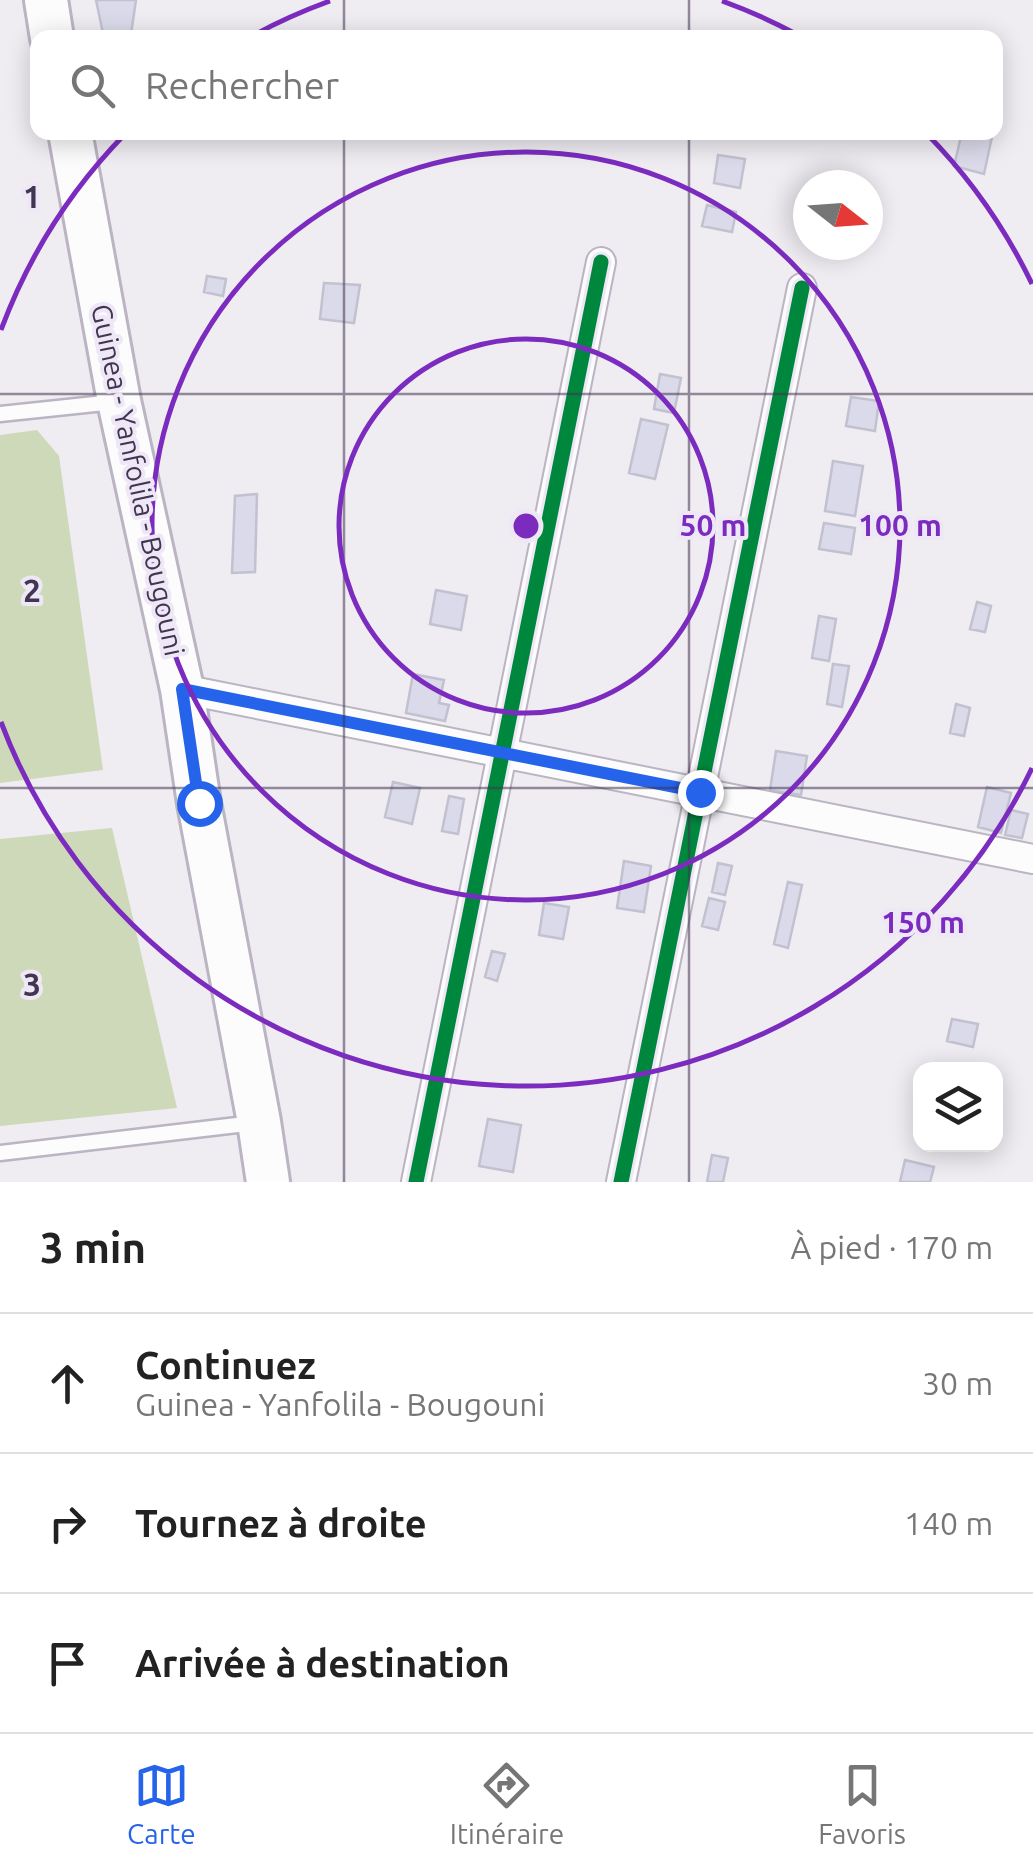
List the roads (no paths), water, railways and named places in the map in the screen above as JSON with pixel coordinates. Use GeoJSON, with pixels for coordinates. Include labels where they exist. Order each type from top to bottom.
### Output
{"type":"FeatureCollection","features":[{"type":"Feature","properties":{"kind":"main road"},"geometry":{"type":"LineString","coordinates":[[46,0],[51,30]]}},
{"type":"Feature","properties":{"kind":"main road","name":"Guinea - Yanfolila - Bougouni"},"geometry":{"type":"LineString","coordinates":[[71,140],[119,401],[182,689],[268,1182]]}},
{"type":"Feature","properties":{"kind":"street"},"geometry":{"type":"LineString","coordinates":[[416,1182],[601,262]]}},
{"type":"Feature","properties":{"kind":"street"},"geometry":{"type":"LineString","coordinates":[[622,1182],[802,288]]}},
{"type":"Feature","properties":{"kind":"street"},"geometry":{"type":"LineString","coordinates":[[182,689],[1033,859]]}},
{"type":"Feature","properties":{"kind":"lane"},"geometry":{"type":"LineString","coordinates":[[0,414],[119,401]]}},
{"type":"Feature","properties":{"kind":"lane"},"geometry":{"type":"LineString","coordinates":[[0,1153],[260,1122]]}}]}
